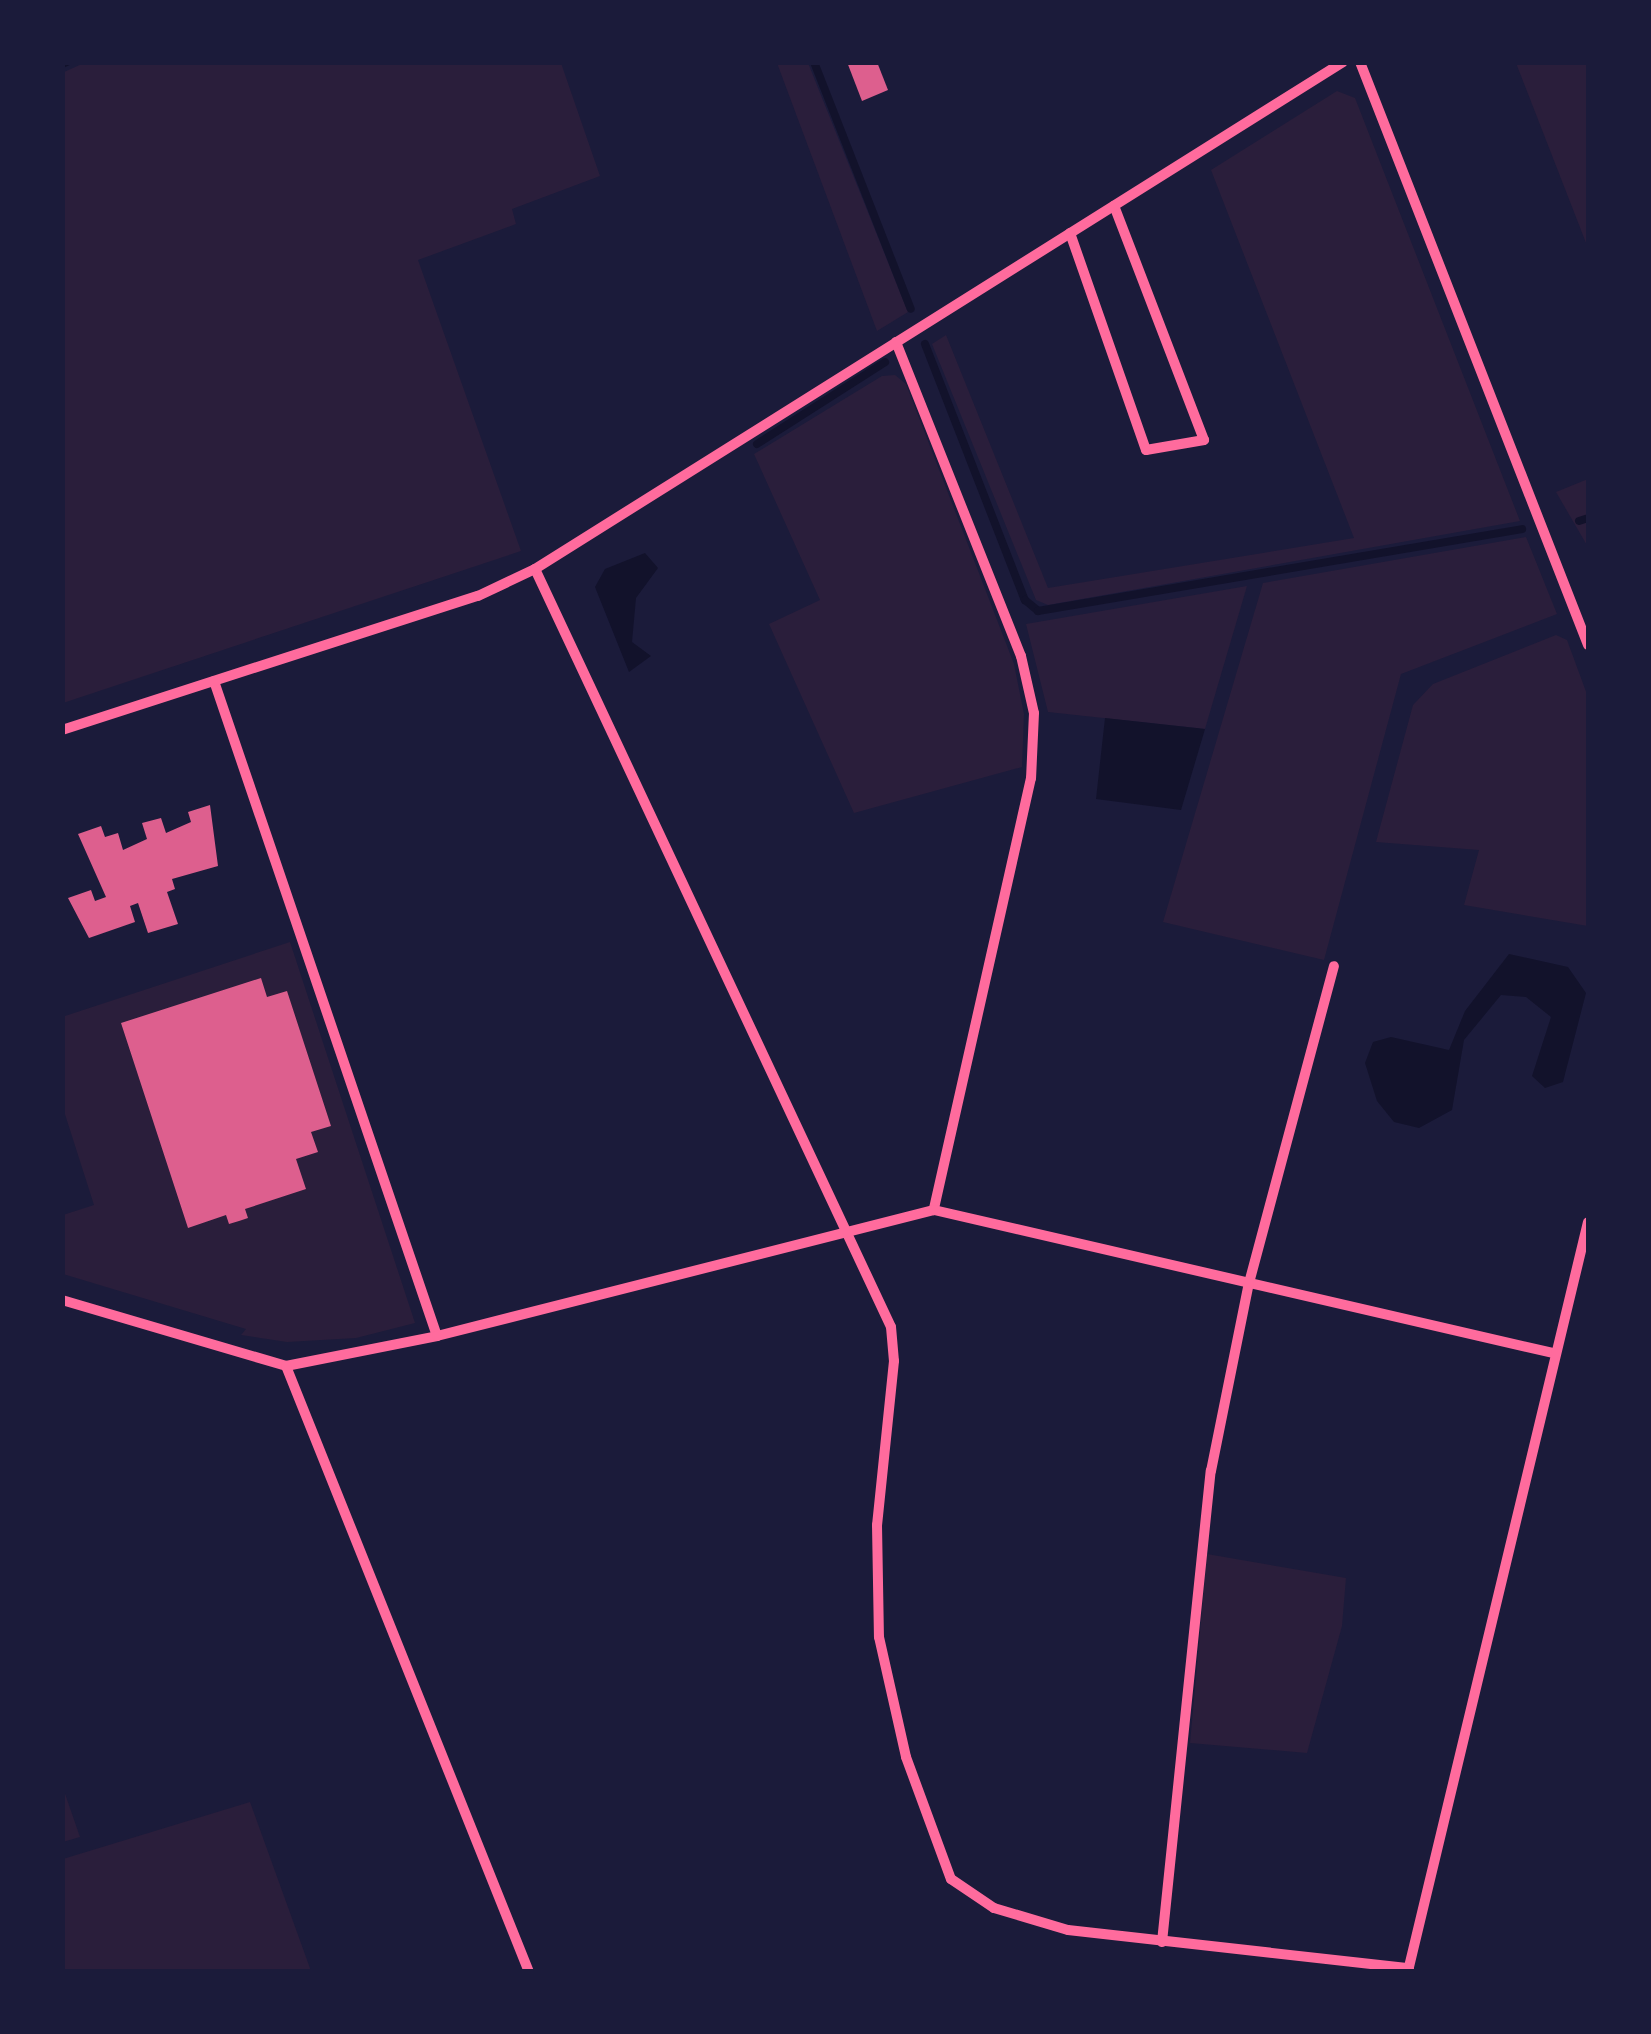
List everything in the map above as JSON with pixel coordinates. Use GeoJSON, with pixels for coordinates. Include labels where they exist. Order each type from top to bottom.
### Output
{"type":"FeatureCollection","features":[{"type":"Feature","properties":{"kind":"street"},"geometry":{"type":"LineString","coordinates":[[62,730],[478,596],[535,569],[1343,62]]}},
{"type":"Feature","properties":{"kind":"street"},"geometry":{"type":"LineString","coordinates":[[1360,62],[1588,645]]}},
{"type":"Feature","properties":{"kind":"street"},"geometry":{"type":"LineString","coordinates":[[1070,233],[1146,450],[1204,440],[1114,206]]}},
{"type":"Feature","properties":{"kind":"street"},"geometry":{"type":"LineString","coordinates":[[896,342],[1021,656],[1034,714],[1031,778],[934,1210]]}},
{"type":"Feature","properties":{"kind":"street"},"geometry":{"type":"LineString","coordinates":[[535,569],[890,1326],[894,1361],[876,1524],[879,1638],[897,1725],[936,1852],[950,1879],[994,1908],[1068,1930],[1409,1970],[1553,1353],[1583,1270],[1588,1222]]}},
{"type":"Feature","properties":{"kind":"street"},"geometry":{"type":"LineString","coordinates":[[214,681],[437,1336]]}},
{"type":"Feature","properties":{"kind":"street"},"geometry":{"type":"LineString","coordinates":[[1162,1942],[1211,1471],[1249,1283],[1334,966]]}},
{"type":"Feature","properties":{"kind":"street"},"geometry":{"type":"LineString","coordinates":[[62,1300],[286,1366],[437,1336],[843,1229],[934,1210],[1553,1353]]}},
{"type":"Feature","properties":{"kind":"street"},"geometry":{"type":"LineString","coordinates":[[286,1366],[530,1972]]}},
{"type":"Feature","properties":{"kind":"shaded area"},"geometry":{"type":"Polygon","coordinates":[[[84,63],[561,63],[600,176],[512,209],[516,224],[418,260],[521,551],[63,703],[62,73],[84,63]]]}},
{"type":"Feature","properties":{"kind":"shaded area"},"geometry":{"type":"Polygon","coordinates":[[[777,63],[808,63],[908,312],[877,331],[777,63]]]}},
{"type":"Feature","properties":{"kind":"shaded area"},"geometry":{"type":"Polygon","coordinates":[[[1516,63],[1588,63],[1588,248],[1516,63]]]}},
{"type":"Feature","properties":{"kind":"shaded area"},"geometry":{"type":"Polygon","coordinates":[[[1337,91],[1355,98],[1520,521],[1048,605],[1036,600],[932,344],[946,335],[1048,588],[1354,538],[1211,170],[1337,91]]]}},
{"type":"Feature","properties":{"kind":"shaded area"},"geometry":{"type":"Polygon","coordinates":[[[895,375],[906,384],[1014,664],[1024,714],[1022,767],[854,813],[769,624],[820,600],[754,454],[882,376],[895,375]]]}},
{"type":"Feature","properties":{"kind":"shaded area"},"geometry":{"type":"Polygon","coordinates":[[[1588,479],[1588,547],[1556,492],[1588,479]]]}},
{"type":"Feature","properties":{"kind":"shaded area"},"geometry":{"type":"Polygon","coordinates":[[[1526,537],[1557,614],[1401,674],[1324,960],[1163,922],[1263,583],[1526,537]]]}},
{"type":"Feature","properties":{"kind":"shaded area"},"geometry":{"type":"Polygon","coordinates":[[[645,553],[658,568],[636,598],[632,642],[651,656],[629,672],[595,587],[605,569],[645,553]]]}},
{"type":"Feature","properties":{"kind":"shaded area"},"geometry":{"type":"Polygon","coordinates":[[[1247,586],[1205,729],[1048,712],[1026,624],[1247,586]]]}},
{"type":"Feature","properties":{"kind":"shaded area"},"geometry":{"type":"Polygon","coordinates":[[[1556,635],[1567,640],[1588,697],[1588,926],[1464,905],[1479,850],[1376,842],[1413,705],[1433,684],[1556,635]]]}},
{"type":"Feature","properties":{"kind":"shaded area"},"geometry":{"type":"Polygon","coordinates":[[[1105,718],[1205,729],[1181,810],[1096,799],[1105,718]]]}},
{"type":"Feature","properties":{"kind":"shaded area"},"geometry":{"type":"Polygon","coordinates":[[[290,942],[415,1323],[356,1338],[287,1342],[241,1335],[246,1329],[63,1274],[63,1215],[94,1205],[63,1108],[62,1017],[290,942]]]}},
{"type":"Feature","properties":{"kind":"shaded area"},"geometry":{"type":"Polygon","coordinates":[[[1509,954],[1568,967],[1586,993],[1563,1082],[1545,1088],[1532,1076],[1551,1017],[1526,997],[1501,995],[1464,1040],[1452,1110],[1419,1128],[1394,1122],[1377,1101],[1365,1063],[1373,1042],[1391,1037],[1449,1050],[1465,1011],[1509,954]]]}},
{"type":"Feature","properties":{"kind":"shaded area"},"geometry":{"type":"Polygon","coordinates":[[[1207,1554],[1346,1578],[1342,1626],[1307,1753],[1190,1743],[1207,1554]]]}},
{"type":"Feature","properties":{"kind":"shaded area"},"geometry":{"type":"Polygon","coordinates":[[[62,1785],[80,1837],[63,1842],[62,1842],[62,1785]]]}},
{"type":"Feature","properties":{"kind":"shaded area"},"geometry":{"type":"Polygon","coordinates":[[[250,1802],[311,1971],[63,1971],[63,1859],[250,1802]]]}},
{"type":"Feature","properties":{"kind":"building"},"geometry":{"type":"Polygon","coordinates":[[[847,62],[877,62],[888,90],[862,101],[847,62]]]}},
{"type":"Feature","properties":{"kind":"building"},"geometry":{"type":"Polygon","coordinates":[[[210,805],[218,866],[172,879],[175,889],[167,892],[178,924],[148,933],[138,903],[130,906],[135,922],[89,938],[68,898],[91,890],[95,901],[106,897],[78,834],[101,826],[105,837],[118,833],[123,850],[147,839],[142,823],[161,818],[166,833],[191,822],[188,812],[210,805]]]}},
{"type":"Feature","properties":{"kind":"building"},"geometry":{"type":"Polygon","coordinates":[[[261,978],[267,997],[287,991],[331,1126],[311,1132],[318,1152],[296,1159],[306,1189],[245,1209],[248,1218],[239,1221],[229,1224],[226,1215],[188,1228],[121,1023],[261,978]]]}},
{"type":"Feature","properties":{"kind":"waterway"},"geometry":{"type":"LineString","coordinates":[[62,64],[67,62]]}},
{"type":"Feature","properties":{"kind":"waterway"},"geometry":{"type":"LineString","coordinates":[[814,62],[911,309]]}},
{"type":"Feature","properties":{"kind":"waterway"},"geometry":{"type":"LineString","coordinates":[[925,344],[1025,600],[1038,611],[1522,529]]}},
{"type":"Feature","properties":{"kind":"waterway"},"geometry":{"type":"LineString","coordinates":[[757,444],[885,362]]}},
{"type":"Feature","properties":{"kind":"waterway"},"geometry":{"type":"LineString","coordinates":[[1579,521],[1588,518]]}}]}
